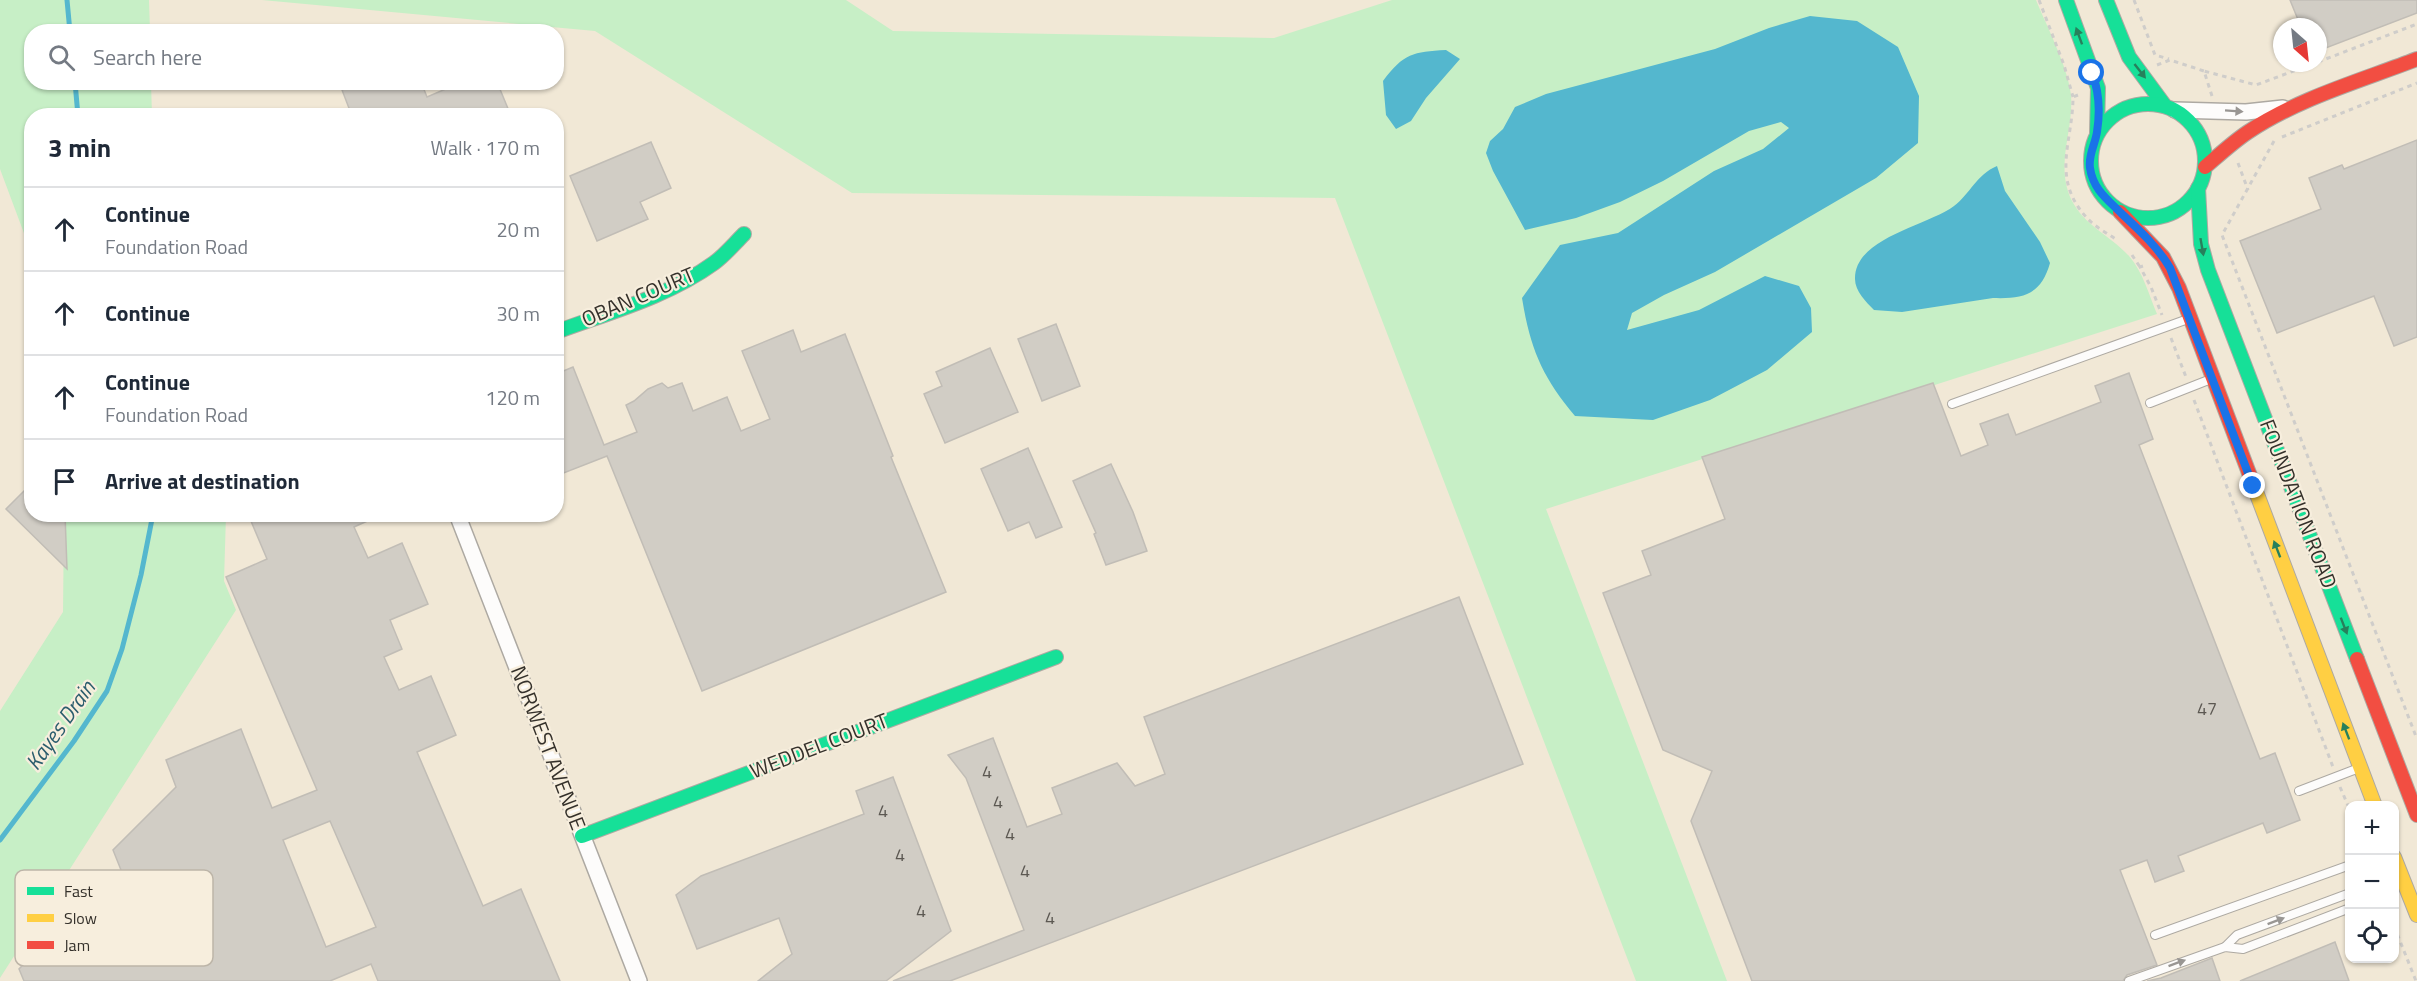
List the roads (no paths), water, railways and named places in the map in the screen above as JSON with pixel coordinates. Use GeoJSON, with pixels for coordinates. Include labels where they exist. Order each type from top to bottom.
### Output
{"type":"FeatureCollection","features":[{"type":"Feature","properties":{"kind":"street"},"geometry":{"type":"LineString","coordinates":[[2066,0],[2098,88],[2097,133],[2091,150],[2090,168],[2095,186],[2105,201],[2120,212],[2137,218],[2155,218],[2172,213],[2187,203],[2198,188],[2205,167],[2205,150],[2199,134],[2189,120],[2170,108],[2129,57],[2106,0]]}},
{"type":"Feature","properties":{"kind":"street"},"geometry":{"type":"LineString","coordinates":[[2205,167],[2249,132],[2292,107],[2417,59]]}},
{"type":"Feature","properties":{"kind":"street"},"geometry":{"type":"LineString","coordinates":[[2097,133],[2109,118],[2126,107],[2145,103],[2170,108],[2246,112],[2292,107]]}},
{"type":"Feature","properties":{"kind":"street","name":"FOUNDATION ROAD"},"geometry":{"type":"LineString","coordinates":[[2198,188],[2201,244],[2208,270],[2417,815]]}},
{"type":"Feature","properties":{"kind":"street","name":"FOUNDATION ROAD"},"geometry":{"type":"LineString","coordinates":[[2120,212],[2163,257],[2179,288],[2373,801]]}},
{"type":"Feature","properties":{"kind":"street","name":"OBAN COURT"},"geometry":{"type":"LineString","coordinates":[[564,329],[691,277],[715,262],[744,234]]}},
{"type":"Feature","properties":{"kind":"street","name":"NORWEST AVENUE"},"geometry":{"type":"LineString","coordinates":[[460,522],[639,981]]}},
{"type":"Feature","properties":{"kind":"street","name":"WEDDEL COURT"},"geometry":{"type":"LineString","coordinates":[[582,836],[1056,657]]}},
{"type":"Feature","properties":{"kind":"street"},"geometry":{"type":"LineString","coordinates":[[2399,880],[2417,915]]}},
{"type":"Feature","properties":{"kind":"lane"},"geometry":{"type":"LineString","coordinates":[[1952,404],[2190,318]]}},
{"type":"Feature","properties":{"kind":"lane"},"geometry":{"type":"LineString","coordinates":[[2150,403],[2212,379]]}},
{"type":"Feature","properties":{"kind":"lane"},"geometry":{"type":"LineString","coordinates":[[2299,791],[2360,767]]}},
{"type":"Feature","properties":{"kind":"lane"},"geometry":{"type":"LineString","coordinates":[[2155,935],[2345,866]]}},
{"type":"Feature","properties":{"kind":"lane"},"geometry":{"type":"LineString","coordinates":[[2225,948],[2237,935],[2345,894]]}},
{"type":"Feature","properties":{"kind":"lane"},"geometry":{"type":"LineString","coordinates":[[2129,981],[2225,948],[2243,948],[2346,909]]}},
{"type":"Feature","properties":{"kind":"water"},"geometry":{"type":"Polygon","coordinates":[[[1810,16],[1857,21],[1898,47],[1919,96],[1918,143],[1876,178],[1715,272],[1664,295],[1632,313],[1627,330],[1699,310],[1765,276],[1799,286],[1811,308],[1812,332],[1767,370],[1710,400],[1653,420],[1575,416],[1554,388],[1539,361],[1529,332],[1522,298],[1560,245],[1618,233],[1714,171],[1763,149],[1789,128],[1781,122],[1749,131],[1663,181],[1620,202],[1576,218],[1525,230],[1493,171],[1486,153],[1490,141],[1503,129],[1515,107],[1546,94],[1715,49],[1769,28],[1810,16]]]}},
{"type":"Feature","properties":{"kind":"water"},"geometry":{"type":"Polygon","coordinates":[[[1446,50],[1460,59],[1426,98],[1411,121],[1396,129],[1386,115],[1383,81],[1403,59],[1417,53],[1446,50]]]}},
{"type":"Feature","properties":{"kind":"water"},"geometry":{"type":"Polygon","coordinates":[[[1997,166],[2005,191],[2040,242],[2050,263],[2042,282],[2022,296],[1993,298],[1902,312],[1874,310],[1861,296],[1855,283],[1858,265],[1866,253],[1879,243],[1954,206],[1984,174],[1997,166]]]}},
{"type":"Feature","properties":{"kind":"waterway","name":"Kayes Drain"},"geometry":{"type":"LineString","coordinates":[[67,0],[69,24]]}},
{"type":"Feature","properties":{"kind":"waterway","name":"Kayes Drain"},"geometry":{"type":"LineString","coordinates":[[76,90],[77,108]]}},
{"type":"Feature","properties":{"kind":"waterway","name":"Kayes Drain"},"geometry":{"type":"LineString","coordinates":[[0,840],[74,741],[107,691],[122,649],[141,575],[151,522]]}}]}
